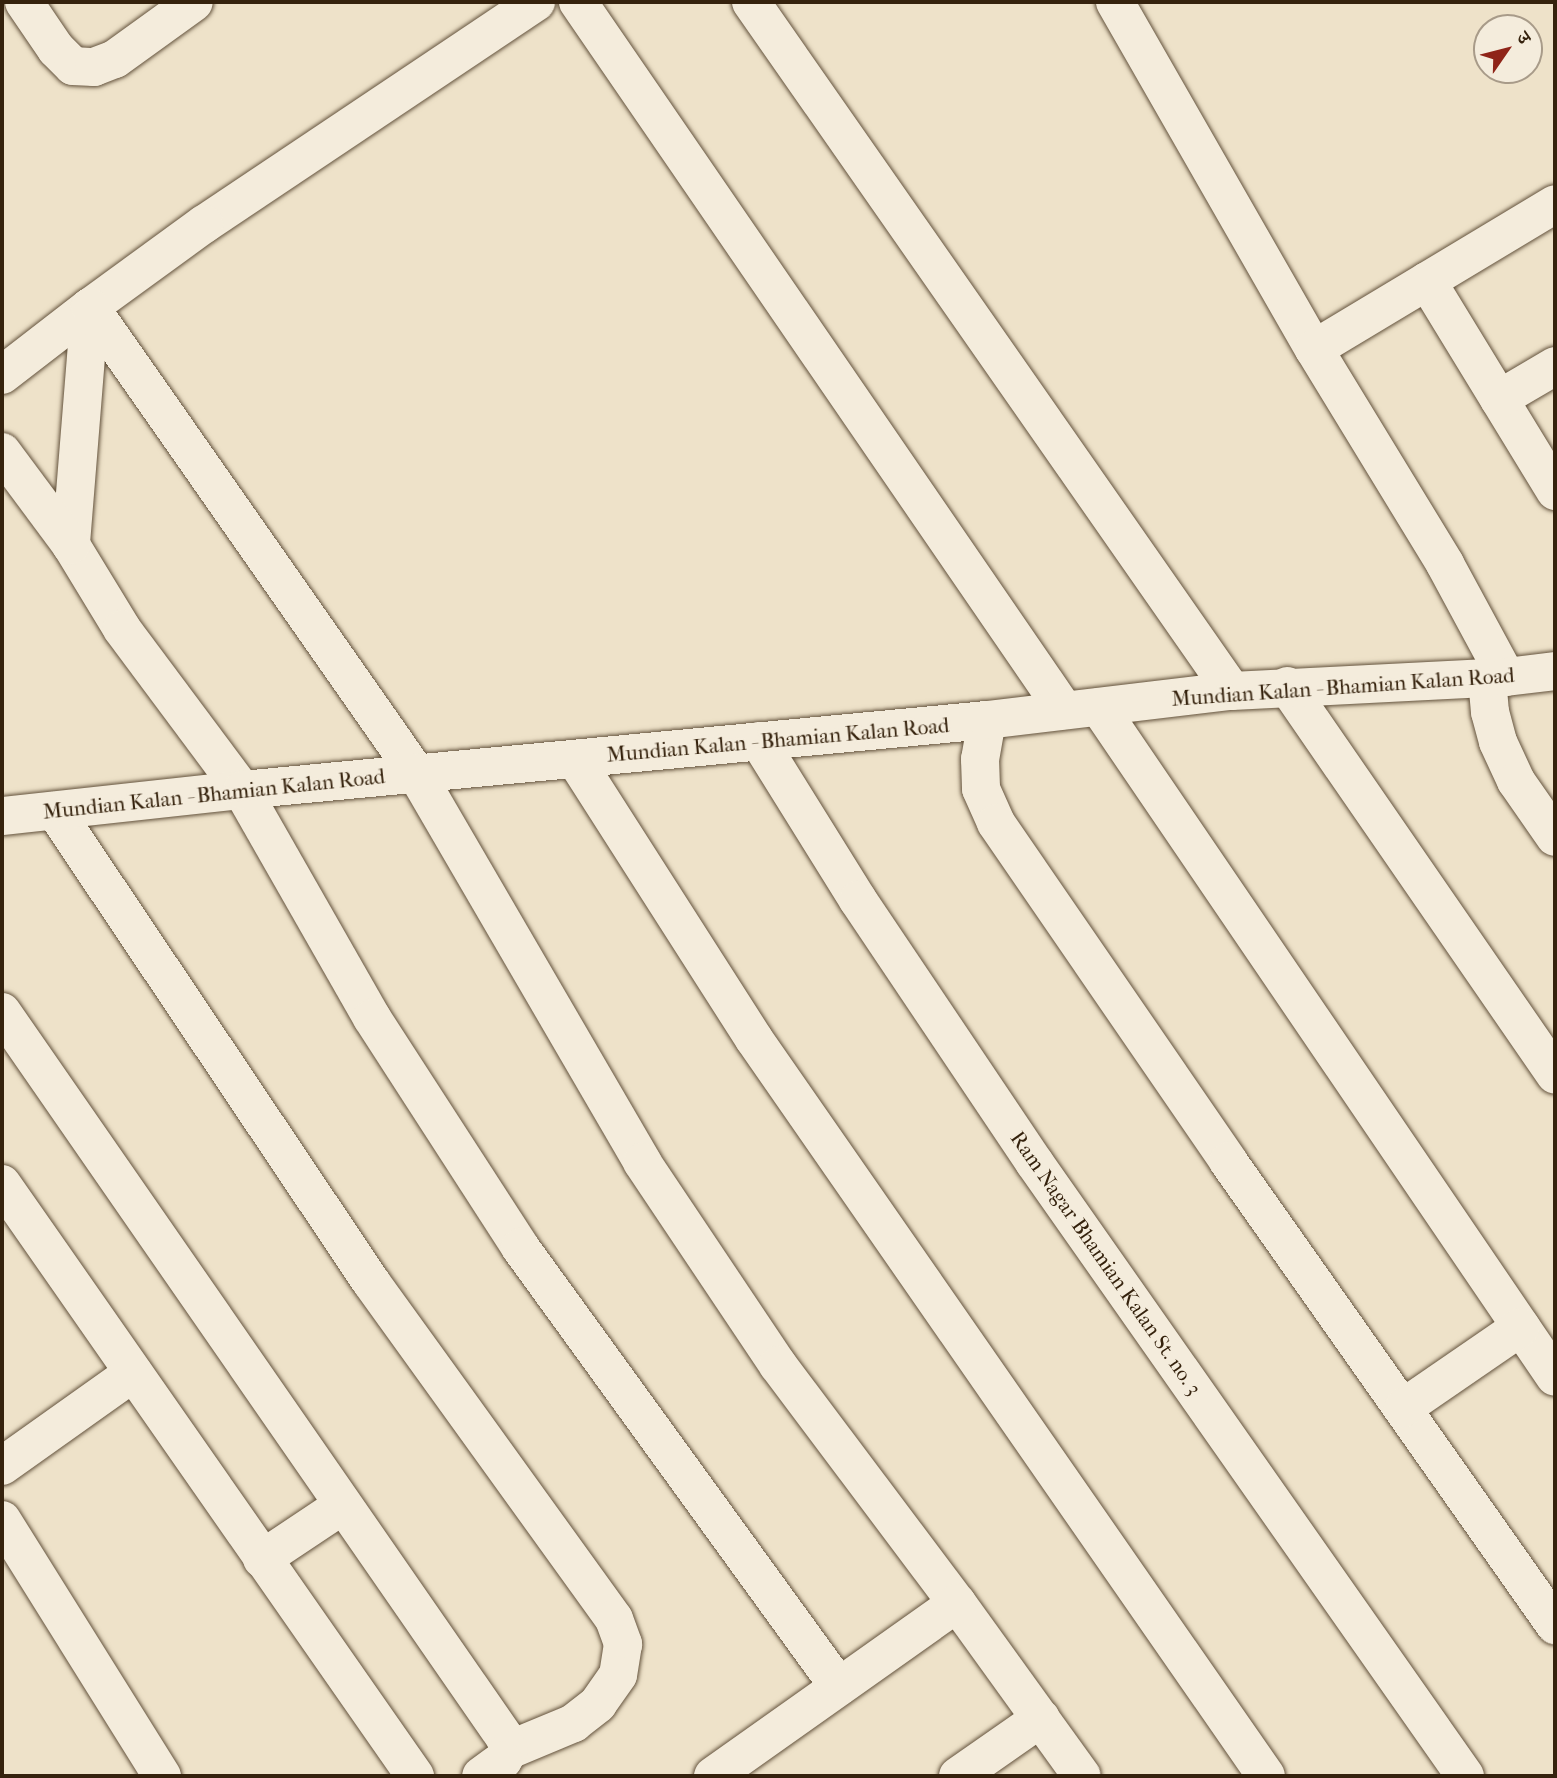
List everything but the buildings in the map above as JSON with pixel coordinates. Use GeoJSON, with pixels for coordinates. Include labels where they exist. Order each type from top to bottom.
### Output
{"type":"FeatureCollection","features":[{"type":"Feature","properties":{"kind":"street"},"geometry":{"type":"LineString","coordinates":[[24,2],[56,48],[73,66],[94,68],[115,59],[194,2]]}},
{"type":"Feature","properties":{"kind":"street"},"geometry":{"type":"LineString","coordinates":[[2,375],[204,224],[536,2]]}},
{"type":"Feature","properties":{"kind":"street"},"geometry":{"type":"LineString","coordinates":[[578,2],[1555,1377]]}},
{"type":"Feature","properties":{"kind":"street"},"geometry":{"type":"LineString","coordinates":[[751,2],[1232,691]]}},
{"type":"Feature","properties":{"kind":"street"},"geometry":{"type":"LineString","coordinates":[[1115,2],[1314,349],[1445,564],[1496,677],[1490,712],[1498,742],[1516,780],[1555,837]]}},
{"type":"Feature","properties":{"kind":"street"},"geometry":{"type":"LineString","coordinates":[[1314,349],[1555,204]]}},
{"type":"Feature","properties":{"kind":"street"},"geometry":{"type":"LineString","coordinates":[[1427,281],[1555,491]]}},
{"type":"Feature","properties":{"kind":"street"},"geometry":{"type":"LineString","coordinates":[[71,545],[90,307]]}},
{"type":"Feature","properties":{"kind":"street"},"geometry":{"type":"LineString","coordinates":[[90,307],[416,773],[642,1162],[778,1365],[957,1602],[1082,1776]]}},
{"type":"Feature","properties":{"kind":"street"},"geometry":{"type":"LineString","coordinates":[[1499,399],[1555,366]]}},
{"type":"Feature","properties":{"kind":"street"},"geometry":{"type":"LineString","coordinates":[[2,452],[71,545],[122,629],[242,790],[372,1018],[520,1247],[839,1687]]}},
{"type":"Feature","properties":{"kind":"street","name":"Mundian Kalan - Bhamian Kalan Road"},"geometry":{"type":"LineString","coordinates":[[2,816],[416,773],[986,720],[1232,691],[1496,677],[1555,671]]}},
{"type":"Feature","properties":{"kind":"street"},"geometry":{"type":"LineString","coordinates":[[1287,686],[1555,1074]]}},
{"type":"Feature","properties":{"kind":"street"},"geometry":{"type":"LineString","coordinates":[[986,720],[980,759],[981,789],[996,823],[1555,1625]]}},
{"type":"Feature","properties":{"kind":"street","name":"Ram Nagar Bhamian Kalan St. no. 3"},"geometry":{"type":"LineString","coordinates":[[759,741],[858,900],[1034,1162],[1465,1776]]}},
{"type":"Feature","properties":{"kind":"street"},"geometry":{"type":"LineString","coordinates":[[575,759],[754,1039],[1266,1776]]}},
{"type":"Feature","properties":{"kind":"street"},"geometry":{"type":"LineString","coordinates":[[55,811],[371,1282],[614,1619],[623,1644],[618,1675],[598,1704],[574,1723],[509,1750],[503,1760],[481,1776]]}},
{"type":"Feature","properties":{"kind":"street"},"geometry":{"type":"LineString","coordinates":[[2,1012],[505,1738],[509,1750]]}},
{"type":"Feature","properties":{"kind":"street"},"geometry":{"type":"LineString","coordinates":[[2,1184],[415,1776]]}},
{"type":"Feature","properties":{"kind":"street"},"geometry":{"type":"LineString","coordinates":[[1403,1408],[1521,1327]]}},
{"type":"Feature","properties":{"kind":"street"},"geometry":{"type":"LineString","coordinates":[[2,1466],[133,1373]]}},
{"type":"Feature","properties":{"kind":"street"},"geometry":{"type":"LineString","coordinates":[[262,1559],[343,1504]]}},
{"type":"Feature","properties":{"kind":"street"},"geometry":{"type":"LineString","coordinates":[[2,1520],[162,1776]]}},
{"type":"Feature","properties":{"kind":"street"},"geometry":{"type":"LineString","coordinates":[[713,1776],[957,1602]]}},
{"type":"Feature","properties":{"kind":"street"},"geometry":{"type":"LineString","coordinates":[[958,1776],[1041,1718]]}}]}
